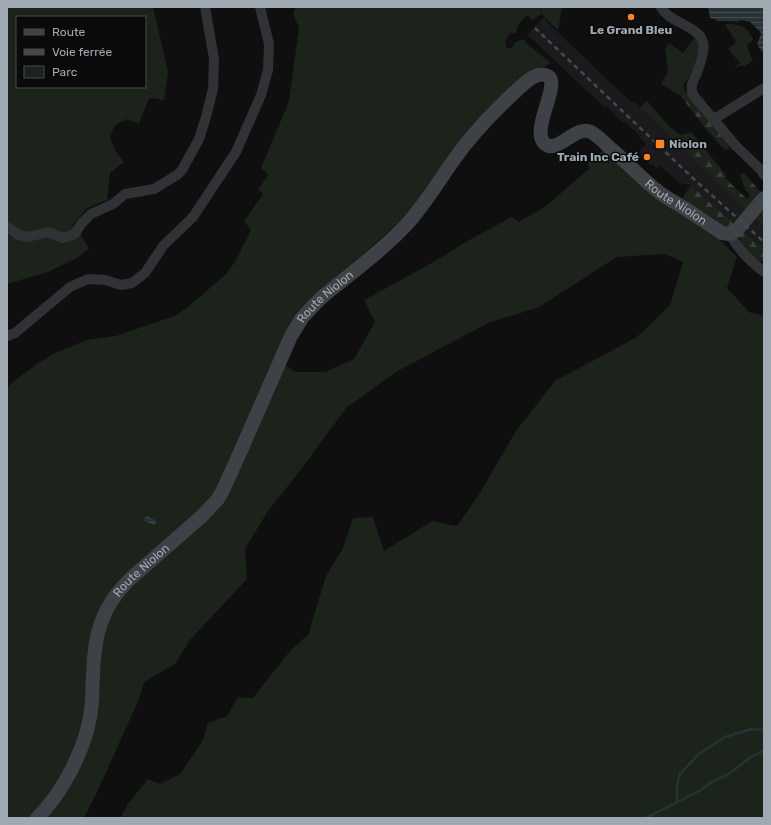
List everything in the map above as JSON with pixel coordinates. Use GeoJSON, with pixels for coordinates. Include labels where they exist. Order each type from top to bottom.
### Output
{"type":"FeatureCollection","features":[{"type":"Feature","properties":{"kind":"street"},"geometry":{"type":"LineString","coordinates":[[7,227],[19,235],[28,237],[48,232],[63,238],[75,234],[81,224],[92,214],[113,204],[125,194],[154,189],[177,175],[182,170],[199,139],[213,89],[214,59],[205,7]]}},
{"type":"Feature","properties":{"kind":"street"},"geometry":{"type":"LineString","coordinates":[[7,336],[15,333],[70,287],[88,279],[106,280],[121,285],[132,284],[145,273],[163,246],[193,217],[236,152],[261,95],[268,70],[269,44],[260,7]]}},
{"type":"Feature","properties":{"kind":"street"},"geometry":{"type":"LineString","coordinates":[[660,7],[668,16],[700,36],[703,43],[703,53],[691,90],[694,96],[736,146],[761,170],[764,175]]}},
{"type":"Feature","properties":{"kind":"street","name":"Route Niolon"},"geometry":{"type":"LineString","coordinates":[[37,818],[49,806],[60,789],[84,743],[90,716],[93,656],[95,645],[103,615],[115,596],[130,579],[202,516],[218,499],[291,336],[302,318],[322,297],[383,247],[408,223],[474,134],[502,104],[529,80],[539,75],[545,75],[551,79],[550,94],[541,124],[542,138],[545,143],[549,146],[556,145],[580,131],[590,132],[610,147],[660,193],[722,233],[730,234]]}},
{"type":"Feature","properties":{"kind":"street"},"geometry":{"type":"LineString","coordinates":[[714,118],[764,88]]}},
{"type":"Feature","properties":{"kind":"street"},"geometry":{"type":"LineString","coordinates":[[764,198],[736,231],[730,234],[743,254],[764,272]]}},
{"type":"Feature","properties":{"kind":"shaded area"},"geometry":{"type":"Polygon","coordinates":[[[708,7],[764,7],[764,51],[762,52],[757,44],[761,33],[750,22],[718,21],[710,18],[708,7]]]}},
{"type":"Feature","properties":{"kind":"shaded area"},"geometry":{"type":"Polygon","coordinates":[[[544,17],[545,20],[632,103],[634,101],[677,144],[736,199],[737,204],[748,213],[737,226],[691,185],[680,183],[660,166],[657,169],[652,164],[651,165],[638,153],[646,144],[638,136],[639,135],[625,122],[623,123],[606,106],[605,108],[527,35],[544,17]]]}},
{"type":"Feature","properties":{"kind":"shaded area"},"geometry":{"type":"Polygon","coordinates":[[[753,217],[764,227],[764,248],[742,230],[753,217]]]}},
{"type":"Feature","properties":{"kind":"shaded area"},"geometry":{"type":"Polygon","coordinates":[[[146,516],[156,520],[154,525],[144,521],[146,516]]]}},
{"type":"Feature","properties":{"kind":"green space"},"geometry":{"type":"Polygon","coordinates":[[[7,7],[153,7],[168,72],[164,100],[149,98],[139,124],[127,119],[114,126],[110,138],[116,152],[124,162],[110,173],[107,200],[87,208],[72,226],[81,235],[89,249],[77,258],[48,272],[7,284],[7,7]]]}},
{"type":"Feature","properties":{"kind":"green space"},"geometry":{"type":"Polygon","coordinates":[[[296,7],[562,7],[558,30],[542,14],[532,20],[527,15],[518,25],[516,33],[510,33],[505,43],[507,48],[512,48],[515,42],[524,39],[528,45],[550,62],[547,66],[531,69],[472,125],[453,149],[406,216],[313,296],[290,327],[277,360],[296,372],[325,372],[354,359],[375,322],[364,300],[512,217],[519,222],[546,206],[590,168],[587,164],[605,148],[718,238],[737,257],[727,288],[749,312],[764,316],[764,818],[120,818],[128,804],[148,779],[160,784],[180,774],[203,740],[208,723],[227,716],[238,697],[253,698],[291,650],[308,635],[326,576],[343,548],[353,518],[373,517],[384,551],[432,521],[457,526],[480,493],[516,431],[555,381],[637,337],[670,305],[683,262],[665,254],[617,257],[539,307],[488,323],[396,372],[346,408],[268,511],[245,549],[247,579],[190,640],[175,664],[144,682],[139,699],[84,818],[7,818],[7,387],[37,364],[53,354],[87,340],[116,336],[174,316],[188,307],[225,275],[235,262],[251,230],[244,221],[263,194],[258,190],[268,175],[261,168],[289,101],[299,28],[293,13],[296,7]]]}},
{"type":"Feature","properties":{"kind":"green space"},"geometry":{"type":"Polygon","coordinates":[[[725,24],[742,26],[748,31],[753,39],[747,45],[753,60],[745,66],[735,68],[740,63],[728,49],[736,42],[725,24]]]}},
{"type":"Feature","properties":{"kind":"green space"},"geometry":{"type":"Polygon","coordinates":[[[696,36],[700,48],[693,70],[683,86],[686,92],[681,96],[661,84],[668,72],[665,49],[669,43],[683,53],[696,36]]]}},
{"type":"Feature","properties":{"kind":"green space"},"geometry":{"type":"Polygon","coordinates":[[[686,92],[704,116],[728,143],[729,150],[724,149],[704,127],[681,96],[686,92]]]}},
{"type":"Feature","properties":{"kind":"green space"},"geometry":{"type":"Polygon","coordinates":[[[647,101],[670,127],[681,135],[677,144],[640,107],[647,101]]]}},
{"type":"Feature","properties":{"kind":"green space"},"geometry":{"type":"Polygon","coordinates":[[[691,132],[726,175],[726,179],[747,199],[750,196],[745,189],[753,183],[763,196],[748,213],[737,204],[735,199],[677,144],[681,135],[691,132]]]}},
{"type":"Feature","properties":{"kind":"green space"},"geometry":{"type":"Polygon","coordinates":[[[744,173],[753,183],[745,189],[740,175],[744,173]]]}},
{"type":"Feature","properties":{"kind":"green space"},"geometry":{"type":"Polygon","coordinates":[[[691,185],[736,225],[727,229],[681,200],[691,185]]]}},
{"type":"Feature","properties":{"kind":"green space"},"geometry":{"type":"Polygon","coordinates":[[[764,203],[764,227],[753,217],[764,203]]]}},
{"type":"Feature","properties":{"kind":"green space"},"geometry":{"type":"Polygon","coordinates":[[[742,230],[764,248],[764,263],[751,257],[742,246],[739,233],[742,230]]]}},
{"type":"Feature","properties":{"kind":"pier"},"geometry":{"type":"Polygon","coordinates":[[[741,20],[750,22],[761,33],[756,45],[759,34],[749,24],[741,22],[738,24],[721,23],[720,21],[738,22],[741,20]]]}},
{"type":"Feature","properties":{"kind":"waterway"},"geometry":{"type":"LineString","coordinates":[[677,802],[677,786],[680,774],[699,754],[725,737],[752,729],[764,730]]}},
{"type":"Feature","properties":{"kind":"waterway"},"geometry":{"type":"LineString","coordinates":[[646,818],[699,791],[713,781],[727,775],[751,757],[764,750]]}},
{"type":"Feature","properties":{"kind":"railway"},"geometry":{"type":"LineString","coordinates":[[535,28],[697,182],[764,242]]}},
{"type":"Feature","properties":{"kind":"place","name":"Le Grand Bleu"},"geometry":{"type":"Point","coordinates":[631,17]}},
{"type":"Feature","properties":{"kind":"place","name":"Niolon"},"geometry":{"type":"Point","coordinates":[660,144]}},
{"type":"Feature","properties":{"kind":"place","name":"Train Inc Café"},"geometry":{"type":"Point","coordinates":[647,157]}}]}
